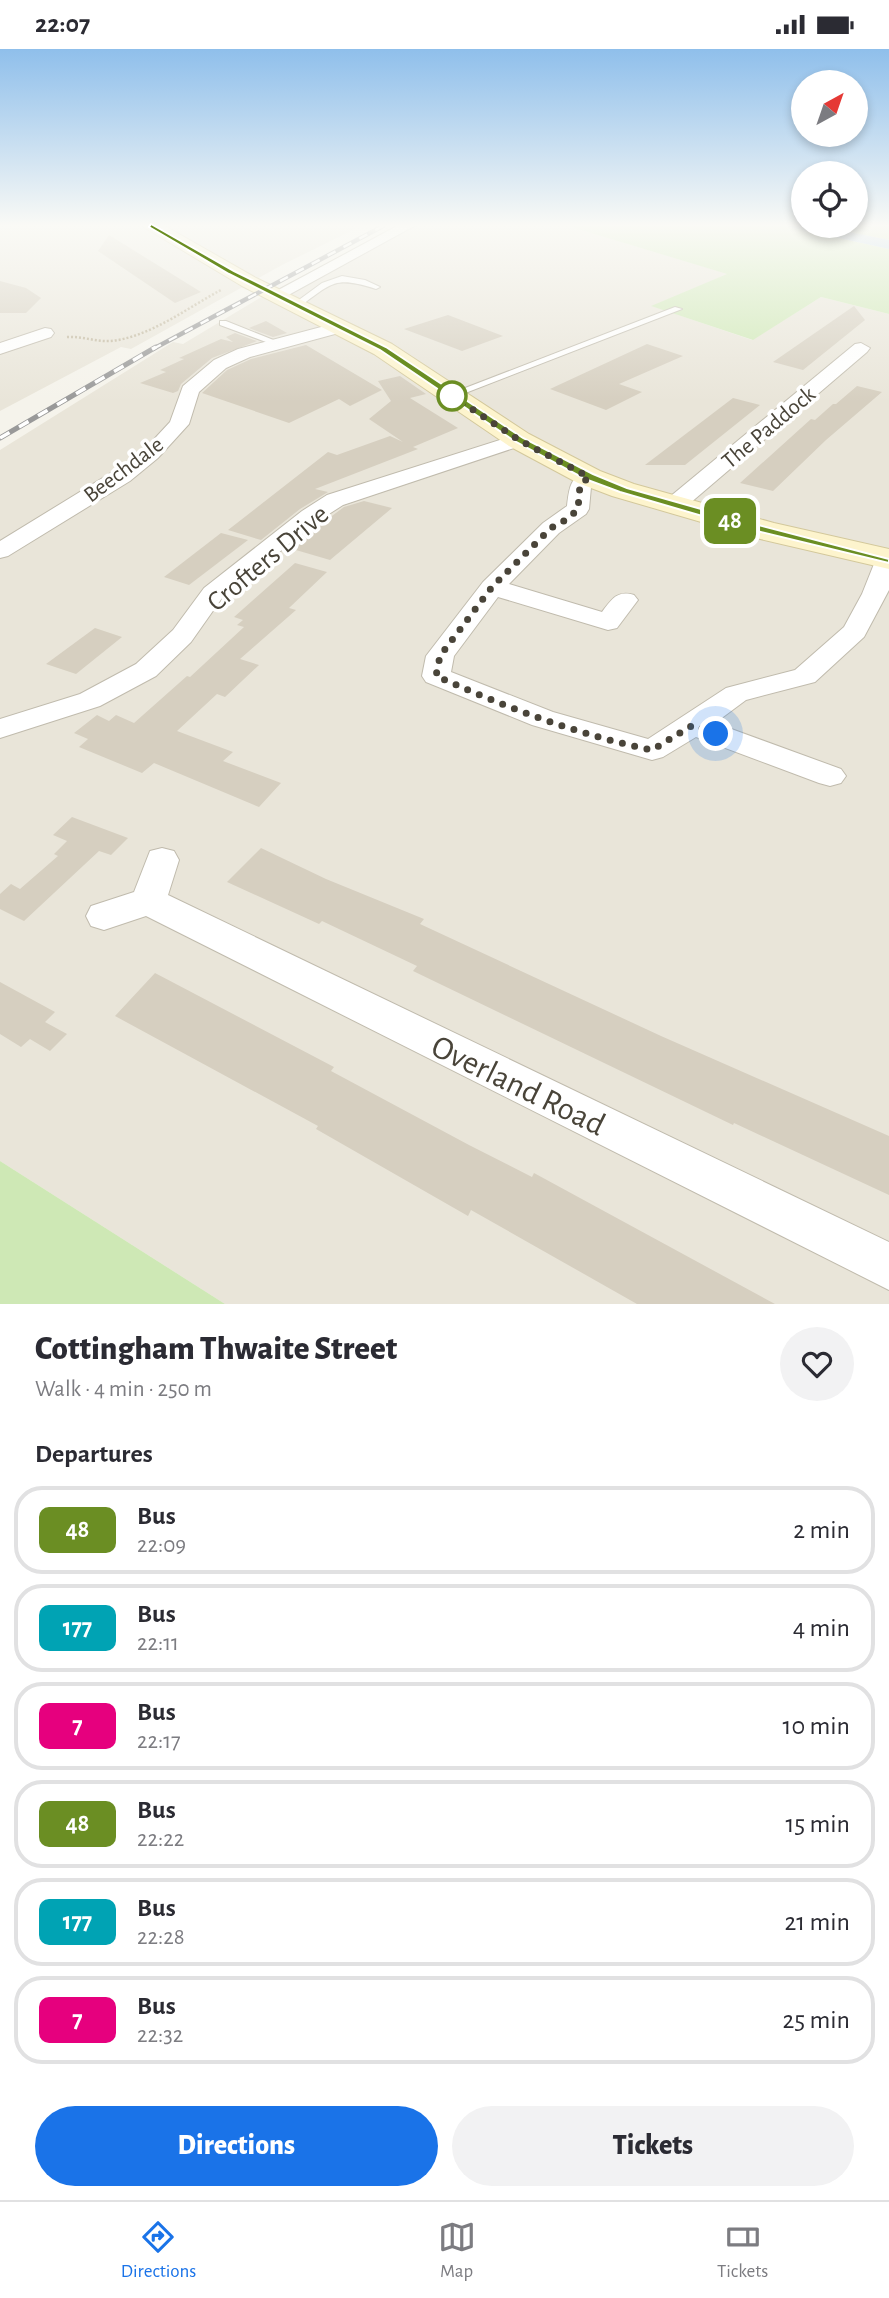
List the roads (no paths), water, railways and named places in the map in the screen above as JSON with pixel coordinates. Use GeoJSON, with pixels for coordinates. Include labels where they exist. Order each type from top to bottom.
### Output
{"type":"FeatureCollection","features":[{"type":"Feature","properties":{"kind":"main road"},"geometry":{"type":"LineString","coordinates":[[254,285],[383,349],[519,440],[589,477],[674,505],[767,531],[888,559]]}},
{"type":"Feature","properties":{"kind":"street"},"geometry":{"type":"LineString","coordinates":[[286,300],[311,285]]}},
{"type":"Feature","properties":{"kind":"street","name":"Beechdale"},"geometry":{"type":"LineString","coordinates":[[0,551],[122,476],[151,454],[179,423],[190,390],[220,364],[244,353],[341,327]]}},
{"type":"Feature","properties":{"kind":"street"},"geometry":{"type":"LineString","coordinates":[[0,349],[39,332],[66,337]]}},
{"type":"Feature","properties":{"kind":"street","name":"The Paddock"},"geometry":{"type":"LineString","coordinates":[[674,505],[861,348]]}},
{"type":"Feature","properties":{"kind":"street","name":"Crofters Drive"},"geometry":{"type":"LineString","coordinates":[[0,729],[90,700],[146,670],[182,636],[213,593],[310,516],[335,500],[519,440]]}},
{"type":"Feature","properties":{"kind":"street"},"geometry":{"type":"LineString","coordinates":[[589,477],[580,485],[578,509],[569,518],[551,528],[492,587],[440,656],[436,676],[469,691],[609,741],[652,750],[736,694],[805,676],[855,631],[875,594],[888,559]]}},
{"type":"Feature","properties":{"kind":"street"},"geometry":{"type":"LineString","coordinates":[[492,587],[608,622],[625,600]]}},
{"type":"Feature","properties":{"kind":"street"},"geometry":{"type":"LineString","coordinates":[[693,725],[826,778]]}},
{"type":"Feature","properties":{"kind":"street"},"geometry":{"type":"LineString","coordinates":[[104,916],[148,901],[162,860]]}},
{"type":"Feature","properties":{"kind":"street","name":"Overland Road"},"geometry":{"type":"LineString","coordinates":[[148,901],[889,1267]]}},
{"type":"Feature","properties":{"kind":"lane"},"geometry":{"type":"LineString","coordinates":[[286,300],[322,285]]}},
{"type":"Feature","properties":{"kind":"lane"},"geometry":{"type":"LineString","coordinates":[[371,285],[376,287]]}},
{"type":"Feature","properties":{"kind":"lane"},"geometry":{"type":"LineString","coordinates":[[452,395],[678,309]]}},
{"type":"Feature","properties":{"kind":"lane"},"geometry":{"type":"LineString","coordinates":[[223,323],[277,343]]}},
{"type":"Feature","properties":{"kind":"railway"},"geometry":{"type":"LineString","coordinates":[[153,349],[273,285]]}},
{"type":"Feature","properties":{"kind":"railway"},"geometry":{"type":"LineString","coordinates":[[0,438],[156,347]]}}]}
